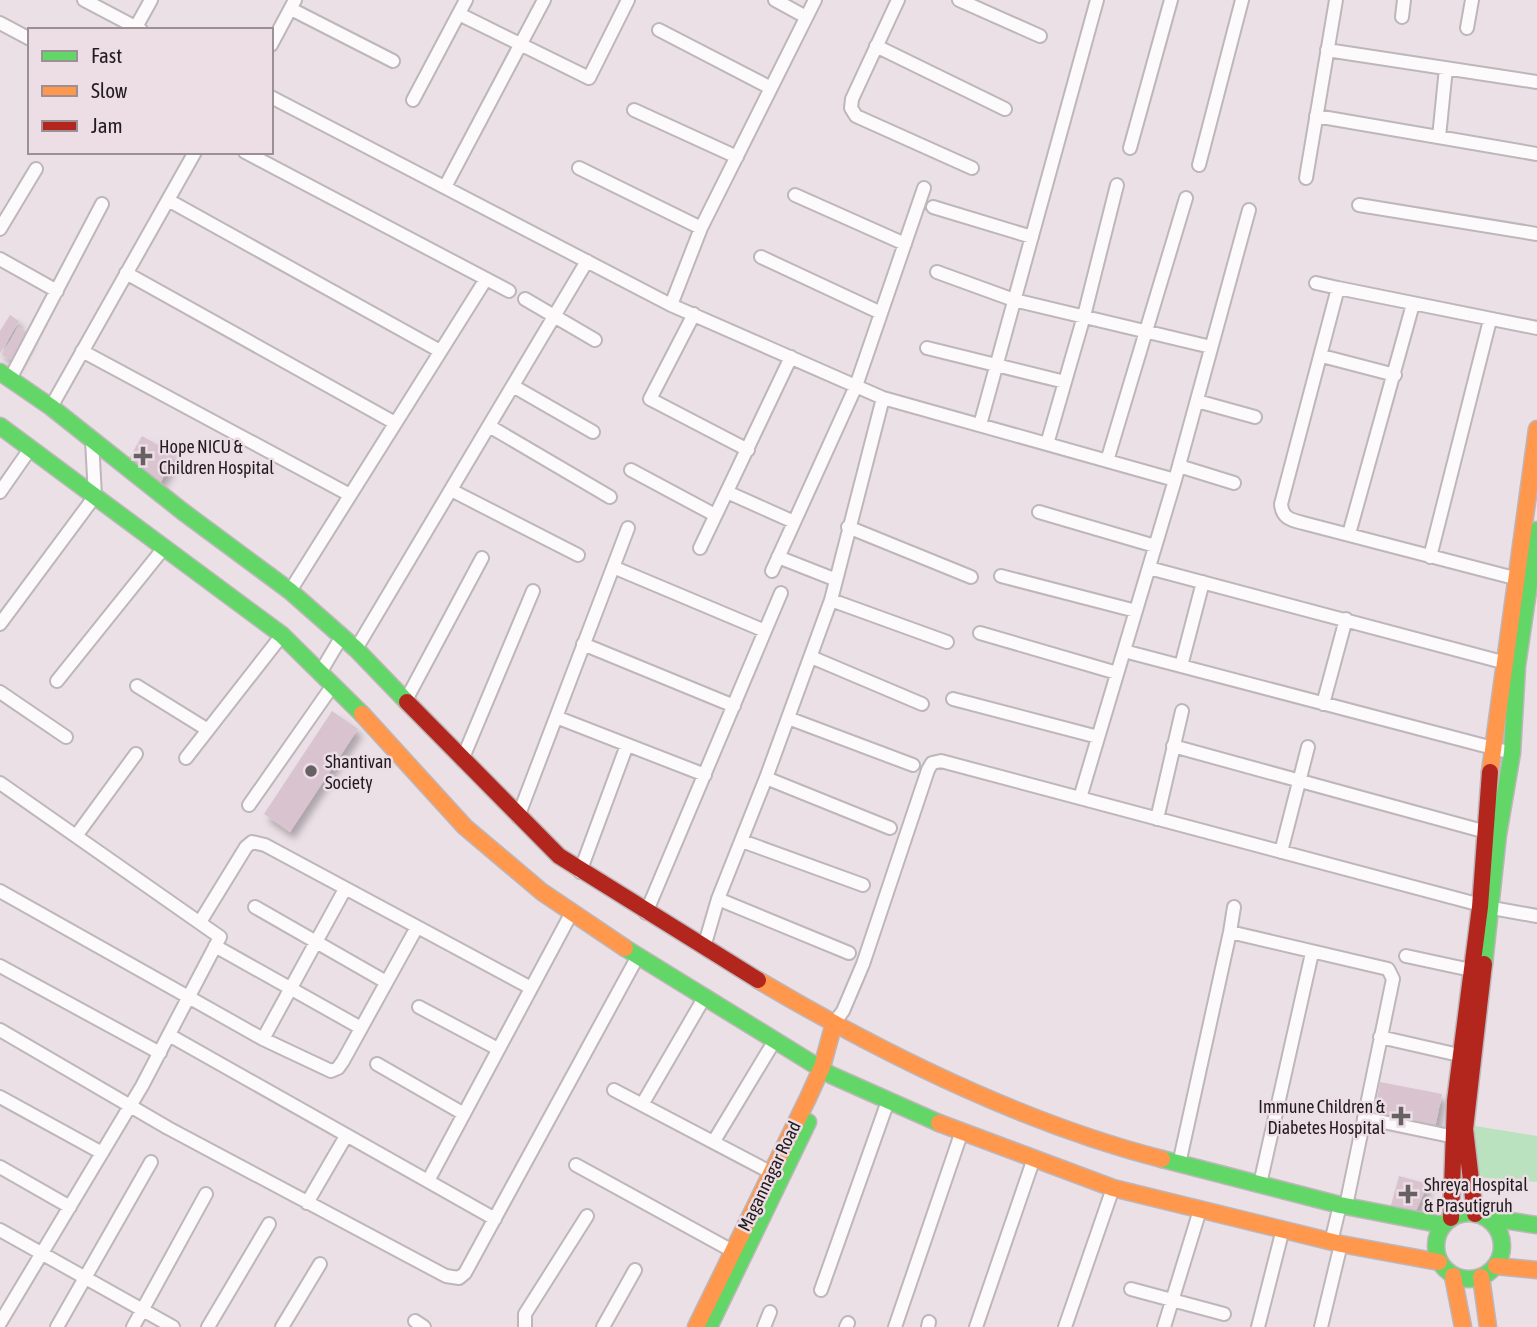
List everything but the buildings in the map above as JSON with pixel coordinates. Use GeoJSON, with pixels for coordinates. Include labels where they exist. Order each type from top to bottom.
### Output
{"type":"FeatureCollection","features":[{"type":"Feature","properties":{"kind":"main road"},"geometry":{"type":"LineString","coordinates":[[5,375],[51,407],[290,591],[356,649],[518,817],[580,872],[704,947],[950,1080],[1096,1142],[1343,1206],[1447,1222],[1480,1215],[1537,1224]]}},
{"type":"Feature","properties":{"kind":"main road"},"geometry":{"type":"LineString","coordinates":[[0,426],[282,635],[333,685],[465,827],[542,892],[704,999],[826,1071],[888,1101],[1113,1188],[1336,1243],[1439,1262],[1453,1276],[1467,1279],[1480,1277],[1496,1266],[1501,1253],[1501,1239],[1495,1226],[1480,1215],[1465,1129],[1486,906],[1494,748],[1523,580],[1537,429]]}},
{"type":"Feature","properties":{"kind":"main road"},"geometry":{"type":"LineString","coordinates":[[1523,580],[1537,530]]}},
{"type":"Feature","properties":{"kind":"main road"},"geometry":{"type":"LineString","coordinates":[[1491,833],[1512,753],[1510,664]]}},
{"type":"Feature","properties":{"kind":"main road"},"geometry":{"type":"LineString","coordinates":[[1439,1262],[1436,1237],[1447,1222],[1450,1136],[1459,1055],[1471,970],[1486,906]]}},
{"type":"Feature","properties":{"kind":"main road"},"geometry":{"type":"LineString","coordinates":[[826,1071],[840,1021]]}},
{"type":"Feature","properties":{"kind":"main road","name":"Magannagar Road"},"geometry":{"type":"LineString","coordinates":[[709,1327],[770,1172],[826,1071]]}},
{"type":"Feature","properties":{"kind":"main road","name":"Magannagar Road"},"geometry":{"type":"LineString","coordinates":[[696,1327],[738,1253],[826,1071]]}},
{"type":"Feature","properties":{"kind":"main road"},"geometry":{"type":"LineString","coordinates":[[1496,1266],[1537,1270]]}},
{"type":"Feature","properties":{"kind":"main road"},"geometry":{"type":"LineString","coordinates":[[1453,1276],[1463,1327]]}},
{"type":"Feature","properties":{"kind":"main road"},"geometry":{"type":"LineString","coordinates":[[1480,1277],[1488,1327]]}},
{"type":"Feature","properties":{"kind":"street"},"geometry":{"type":"LineString","coordinates":[[84,0],[139,28],[151,0]]}},
{"type":"Feature","properties":{"kind":"street"},"geometry":{"type":"LineString","coordinates":[[413,100],[466,0]]}},
{"type":"Feature","properties":{"kind":"street"},"geometry":{"type":"LineString","coordinates":[[445,187],[544,0]]}},
{"type":"Feature","properties":{"kind":"street"},"geometry":{"type":"LineString","coordinates":[[459,14],[589,78],[628,0]]}},
{"type":"Feature","properties":{"kind":"street"},"geometry":{"type":"LineString","coordinates":[[775,0],[806,17]]}},
{"type":"Feature","properties":{"kind":"street"},"geometry":{"type":"LineString","coordinates":[[671,305],[702,228],[815,0]]}},
{"type":"Feature","properties":{"kind":"street"},"geometry":{"type":"LineString","coordinates":[[898,0],[852,99],[851,108],[856,116],[972,168]]}},
{"type":"Feature","properties":{"kind":"street"},"geometry":{"type":"LineString","coordinates":[[959,0],[1040,36]]}},
{"type":"Feature","properties":{"kind":"street"},"geometry":{"type":"LineString","coordinates":[[980,425],[1097,0]]}},
{"type":"Feature","properties":{"kind":"street"},"geometry":{"type":"LineString","coordinates":[[1130,148],[1171,0]]}},
{"type":"Feature","properties":{"kind":"street"},"geometry":{"type":"LineString","coordinates":[[1199,165],[1242,0]]}},
{"type":"Feature","properties":{"kind":"street"},"geometry":{"type":"LineString","coordinates":[[1306,178],[1336,0]]}},
{"type":"Feature","properties":{"kind":"street"},"geometry":{"type":"LineString","coordinates":[[1402,16],[1404,0]]}},
{"type":"Feature","properties":{"kind":"street"},"geometry":{"type":"LineString","coordinates":[[1467,28],[1472,0]]}},
{"type":"Feature","properties":{"kind":"street"},"geometry":{"type":"LineString","coordinates":[[273,41],[293,4],[393,61]]}},
{"type":"Feature","properties":{"kind":"street"},"geometry":{"type":"LineString","coordinates":[[0,23],[28,37]]}},
{"type":"Feature","properties":{"kind":"street"},"geometry":{"type":"LineString","coordinates":[[659,30],[771,88]]}},
{"type":"Feature","properties":{"kind":"street"},"geometry":{"type":"LineString","coordinates":[[876,46],[1005,109]]}},
{"type":"Feature","properties":{"kind":"street"},"geometry":{"type":"LineString","coordinates":[[1327,50],[1537,82]]}},
{"type":"Feature","properties":{"kind":"street"},"geometry":{"type":"LineString","coordinates":[[1439,137],[1446,68]]}},
{"type":"Feature","properties":{"kind":"street"},"geometry":{"type":"LineString","coordinates":[[273,98],[671,305],[883,398],[1175,480]]}},
{"type":"Feature","properties":{"kind":"street"},"geometry":{"type":"LineString","coordinates":[[634,110],[737,157]]}},
{"type":"Feature","properties":{"kind":"street"},"geometry":{"type":"LineString","coordinates":[[1316,116],[1537,154]]}},
{"type":"Feature","properties":{"kind":"street"},"geometry":{"type":"LineString","coordinates":[[51,407],[194,154]]}},
{"type":"Feature","properties":{"kind":"street"},"geometry":{"type":"LineString","coordinates":[[249,154],[509,291]]}},
{"type":"Feature","properties":{"kind":"street"},"geometry":{"type":"LineString","coordinates":[[579,168],[702,228]]}},
{"type":"Feature","properties":{"kind":"street"},"geometry":{"type":"LineString","coordinates":[[0,229],[36,169]]}},
{"type":"Feature","properties":{"kind":"street"},"geometry":{"type":"LineString","coordinates":[[1047,444],[1084,316],[1117,185]]}},
{"type":"Feature","properties":{"kind":"street"},"geometry":{"type":"LineString","coordinates":[[772,571],[856,386],[924,188]]}},
{"type":"Feature","properties":{"kind":"street"},"geometry":{"type":"LineString","coordinates":[[795,195],[905,244]]}},
{"type":"Feature","properties":{"kind":"street"},"geometry":{"type":"LineString","coordinates":[[1107,461],[1186,198]]}},
{"type":"Feature","properties":{"kind":"street"},"geometry":{"type":"LineString","coordinates":[[168,200],[440,351]]}},
{"type":"Feature","properties":{"kind":"street"},"geometry":{"type":"LineString","coordinates":[[5,375],[57,291],[102,204]]}},
{"type":"Feature","properties":{"kind":"street"},"geometry":{"type":"LineString","coordinates":[[1359,205],[1537,234]]}},
{"type":"Feature","properties":{"kind":"street"},"geometry":{"type":"LineString","coordinates":[[933,207],[1032,237]]}},
{"type":"Feature","properties":{"kind":"street"},"geometry":{"type":"LineString","coordinates":[[1080,798],[1175,480],[1249,210]]}},
{"type":"Feature","properties":{"kind":"street"},"geometry":{"type":"LineString","coordinates":[[761,257],[881,313]]}},
{"type":"Feature","properties":{"kind":"street"},"geometry":{"type":"LineString","coordinates":[[0,259],[57,291]]}},
{"type":"Feature","properties":{"kind":"street"},"geometry":{"type":"LineString","coordinates":[[356,649],[587,261]]}},
{"type":"Feature","properties":{"kind":"street"},"geometry":{"type":"LineString","coordinates":[[937,272],[1014,300],[1211,347]]}},
{"type":"Feature","properties":{"kind":"street"},"geometry":{"type":"LineString","coordinates":[[126,273],[395,423]]}},
{"type":"Feature","properties":{"kind":"street"},"geometry":{"type":"LineString","coordinates":[[290,591],[486,279]]}},
{"type":"Feature","properties":{"kind":"street"},"geometry":{"type":"LineString","coordinates":[[1315,283],[1537,328]]}},
{"type":"Feature","properties":{"kind":"street"},"geometry":{"type":"LineString","coordinates":[[1338,288],[1281,504],[1282,513],[1287,518],[1303,523],[1523,580]]}},
{"type":"Feature","properties":{"kind":"street"},"geometry":{"type":"LineString","coordinates":[[525,299],[595,340]]}},
{"type":"Feature","properties":{"kind":"street"},"geometry":{"type":"LineString","coordinates":[[1349,534],[1413,304]]}},
{"type":"Feature","properties":{"kind":"street"},"geometry":{"type":"LineString","coordinates":[[694,314],[650,399],[748,450]]}},
{"type":"Feature","properties":{"kind":"street"},"geometry":{"type":"LineString","coordinates":[[1430,557],[1490,320]]}},
{"type":"Feature","properties":{"kind":"street"},"geometry":{"type":"LineString","coordinates":[[927,348],[1065,382]]}},
{"type":"Feature","properties":{"kind":"street"},"geometry":{"type":"LineString","coordinates":[[82,351],[350,495]]}},
{"type":"Feature","properties":{"kind":"street"},"geometry":{"type":"LineString","coordinates":[[1322,356],[1395,375]]}},
{"type":"Feature","properties":{"kind":"street"},"geometry":{"type":"LineString","coordinates":[[700,548],[792,358]]}},
{"type":"Feature","properties":{"kind":"street"},"geometry":{"type":"LineString","coordinates":[[513,386],[593,432]]}},
{"type":"Feature","properties":{"kind":"street"},"geometry":{"type":"LineString","coordinates":[[704,947],[718,899],[766,778],[831,600],[834,579],[883,398]]}},
{"type":"Feature","properties":{"kind":"street"},"geometry":{"type":"LineString","coordinates":[[1197,401],[1255,417]]}},
{"type":"Feature","properties":{"kind":"street"},"geometry":{"type":"LineString","coordinates":[[489,426],[610,497]]}},
{"type":"Feature","properties":{"kind":"street"},"geometry":{"type":"LineString","coordinates":[[0,625],[95,496],[92,440]]}},
{"type":"Feature","properties":{"kind":"street"},"geometry":{"type":"LineString","coordinates":[[0,492],[30,449]]}},
{"type":"Feature","properties":{"kind":"street"},"geometry":{"type":"LineString","coordinates":[[1179,466],[1234,483]]}},
{"type":"Feature","properties":{"kind":"street"},"geometry":{"type":"LineString","coordinates":[[631,470],[715,514]]}},
{"type":"Feature","properties":{"kind":"street"},"geometry":{"type":"LineString","coordinates":[[451,490],[578,555]]}},
{"type":"Feature","properties":{"kind":"street"},"geometry":{"type":"LineString","coordinates":[[727,492],[794,522]]}},
{"type":"Feature","properties":{"kind":"street"},"geometry":{"type":"LineString","coordinates":[[1039,512],[1155,546]]}},
{"type":"Feature","properties":{"kind":"street"},"geometry":{"type":"LineString","coordinates":[[518,817],[628,527]]}},
{"type":"Feature","properties":{"kind":"street"},"geometry":{"type":"LineString","coordinates":[[848,527],[971,577]]}},
{"type":"Feature","properties":{"kind":"street"},"geometry":{"type":"LineString","coordinates":[[57,681],[163,549]]}},
{"type":"Feature","properties":{"kind":"street"},"geometry":{"type":"LineString","coordinates":[[778,557],[834,579]]}},
{"type":"Feature","properties":{"kind":"street"},"geometry":{"type":"LineString","coordinates":[[406,700],[482,558]]}},
{"type":"Feature","properties":{"kind":"street"},"geometry":{"type":"LineString","coordinates":[[612,567],[765,631]]}},
{"type":"Feature","properties":{"kind":"street"},"geometry":{"type":"LineString","coordinates":[[1149,568],[1510,664]]}},
{"type":"Feature","properties":{"kind":"street"},"geometry":{"type":"LineString","coordinates":[[1001,576],[1136,611]]}},
{"type":"Feature","properties":{"kind":"street"},"geometry":{"type":"LineString","coordinates":[[1181,666],[1203,582]]}},
{"type":"Feature","properties":{"kind":"street"},"geometry":{"type":"LineString","coordinates":[[462,760],[533,592]]}},
{"type":"Feature","properties":{"kind":"street"},"geometry":{"type":"LineString","coordinates":[[646,913],[781,593]]}},
{"type":"Feature","properties":{"kind":"street"},"geometry":{"type":"LineString","coordinates":[[831,600],[947,642]]}},
{"type":"Feature","properties":{"kind":"street"},"geometry":{"type":"LineString","coordinates":[[1323,704],[1346,619]]}},
{"type":"Feature","properties":{"kind":"street"},"geometry":{"type":"LineString","coordinates":[[980,633],[1117,673]]}},
{"type":"Feature","properties":{"kind":"street"},"geometry":{"type":"LineString","coordinates":[[186,758],[282,635]]}},
{"type":"Feature","properties":{"kind":"street"},"geometry":{"type":"LineString","coordinates":[[320,673],[342,636]]}},
{"type":"Feature","properties":{"kind":"street"},"geometry":{"type":"LineString","coordinates":[[583,644],[734,706]]}},
{"type":"Feature","properties":{"kind":"street"},"geometry":{"type":"LineString","coordinates":[[1124,651],[1512,753]]}},
{"type":"Feature","properties":{"kind":"street"},"geometry":{"type":"LineString","coordinates":[[811,657],[922,704]]}},
{"type":"Feature","properties":{"kind":"street"},"geometry":{"type":"LineString","coordinates":[[249,805],[333,685]]}},
{"type":"Feature","properties":{"kind":"street"},"geometry":{"type":"LineString","coordinates":[[138,686],[208,730]]}},
{"type":"Feature","properties":{"kind":"street"},"geometry":{"type":"LineString","coordinates":[[0,692],[66,737]]}},
{"type":"Feature","properties":{"kind":"street"},"geometry":{"type":"LineString","coordinates":[[953,699],[1098,737]]}},
{"type":"Feature","properties":{"kind":"street"},"geometry":{"type":"LineString","coordinates":[[1157,819],[1182,711]]}},
{"type":"Feature","properties":{"kind":"street"},"geometry":{"type":"LineString","coordinates":[[556,717],[705,775]]}},
{"type":"Feature","properties":{"kind":"street"},"geometry":{"type":"LineString","coordinates":[[788,718],[914,765]]}},
{"type":"Feature","properties":{"kind":"street"},"geometry":{"type":"LineString","coordinates":[[580,872],[626,745]]}},
{"type":"Feature","properties":{"kind":"street"},"geometry":{"type":"LineString","coordinates":[[1173,746],[1491,833]]}},
{"type":"Feature","properties":{"kind":"street"},"geometry":{"type":"LineString","coordinates":[[1281,852],[1308,747]]}},
{"type":"Feature","properties":{"kind":"street"},"geometry":{"type":"LineString","coordinates":[[76,836],[136,754]]}},
{"type":"Feature","properties":{"kind":"street"},"geometry":{"type":"LineString","coordinates":[[840,1021],[932,763],[941,761],[1486,906],[1537,916]]}},
{"type":"Feature","properties":{"kind":"street"},"geometry":{"type":"LineString","coordinates":[[766,778],[890,828]]}},
{"type":"Feature","properties":{"kind":"street"},"geometry":{"type":"LineString","coordinates":[[0,783],[220,937],[131,1105],[0,1324]]}},
{"type":"Feature","properties":{"kind":"street"},"geometry":{"type":"LineString","coordinates":[[742,841],[863,885]]}},
{"type":"Feature","properties":{"kind":"street"},"geometry":{"type":"LineString","coordinates":[[200,922],[252,842],[265,845],[531,988]]}},
{"type":"Feature","properties":{"kind":"street"},"geometry":{"type":"LineString","coordinates":[[263,1039],[345,889]]}},
{"type":"Feature","properties":{"kind":"street"},"geometry":{"type":"LineString","coordinates":[[0,891],[263,1039],[331,1071],[338,1068],[417,927]]}},
{"type":"Feature","properties":{"kind":"street"},"geometry":{"type":"LineString","coordinates":[[718,899],[849,953]]}},
{"type":"Feature","properties":{"kind":"street"},"geometry":{"type":"LineString","coordinates":[[255,906],[386,982]]}},
{"type":"Feature","properties":{"kind":"street"},"geometry":{"type":"LineString","coordinates":[[1180,1164],[1234,907]]}},
{"type":"Feature","properties":{"kind":"street"},"geometry":{"type":"LineString","coordinates":[[428,1181],[572,912]]}},
{"type":"Feature","properties":{"kind":"street"},"geometry":{"type":"LineString","coordinates":[[1230,932],[1392,972],[1364,1118],[1343,1206],[1321,1327]]}},
{"type":"Feature","properties":{"kind":"street"},"geometry":{"type":"LineString","coordinates":[[215,946],[361,1028]]}},
{"type":"Feature","properties":{"kind":"street"},"geometry":{"type":"LineString","coordinates":[[1260,1184],[1312,953]]}},
{"type":"Feature","properties":{"kind":"street"},"geometry":{"type":"LineString","coordinates":[[0,1030],[307,1203],[453,1278],[465,1273],[638,956]]}},
{"type":"Feature","properties":{"kind":"street"},"geometry":{"type":"LineString","coordinates":[[1406,956],[1471,970]]}},
{"type":"Feature","properties":{"kind":"street"},"geometry":{"type":"LineString","coordinates":[[0,966],[160,1053]]}},
{"type":"Feature","properties":{"kind":"street"},"geometry":{"type":"LineString","coordinates":[[643,1103],[704,999]]}},
{"type":"Feature","properties":{"kind":"street"},"geometry":{"type":"LineString","coordinates":[[419,1007],[498,1049]]}},
{"type":"Feature","properties":{"kind":"street"},"geometry":{"type":"LineString","coordinates":[[169,1035],[495,1219]]}},
{"type":"Feature","properties":{"kind":"street"},"geometry":{"type":"LineString","coordinates":[[1380,1037],[1459,1055]]}},
{"type":"Feature","properties":{"kind":"street"},"geometry":{"type":"LineString","coordinates":[[714,1141],[775,1040]]}},
{"type":"Feature","properties":{"kind":"street"},"geometry":{"type":"LineString","coordinates":[[377,1064],[464,1114]]}},
{"type":"Feature","properties":{"kind":"street"},"geometry":{"type":"LineString","coordinates":[[614,1090],[770,1172]]}},
{"type":"Feature","properties":{"kind":"street"},"geometry":{"type":"LineString","coordinates":[[0,1097],[102,1153]]}},
{"type":"Feature","properties":{"kind":"street"},"geometry":{"type":"LineString","coordinates":[[821,1290],[888,1101]]}},
{"type":"Feature","properties":{"kind":"street"},"geometry":{"type":"LineString","coordinates":[[1364,1118],[1450,1136]]}},
{"type":"Feature","properties":{"kind":"street"},"geometry":{"type":"LineString","coordinates":[[895,1327],[962,1131]]}},
{"type":"Feature","properties":{"kind":"street"},"geometry":{"type":"LineString","coordinates":[[307,1203],[346,1136]]}},
{"type":"Feature","properties":{"kind":"street"},"geometry":{"type":"LineString","coordinates":[[976,1327],[1034,1158]]}},
{"type":"Feature","properties":{"kind":"street"},"geometry":{"type":"LineString","coordinates":[[57,1327],[151,1162]]}},
{"type":"Feature","properties":{"kind":"street"},"geometry":{"type":"LineString","coordinates":[[576,1164],[738,1253]]}},
{"type":"Feature","properties":{"kind":"street"},"geometry":{"type":"LineString","coordinates":[[0,1167],[70,1207]]}},
{"type":"Feature","properties":{"kind":"street"},"geometry":{"type":"LineString","coordinates":[[1065,1327],[1113,1188]]}},
{"type":"Feature","properties":{"kind":"street"},"geometry":{"type":"LineString","coordinates":[[133,1327],[206,1194]]}},
{"type":"Feature","properties":{"kind":"street"},"geometry":{"type":"LineString","coordinates":[[1164,1327],[1200,1210]]}},
{"type":"Feature","properties":{"kind":"street"},"geometry":{"type":"LineString","coordinates":[[525,1327],[525,1314],[587,1216]]}},
{"type":"Feature","properties":{"kind":"street"},"geometry":{"type":"LineString","coordinates":[[208,1327],[269,1224]]}},
{"type":"Feature","properties":{"kind":"street"},"geometry":{"type":"LineString","coordinates":[[1258,1327],[1283,1229]]}},
{"type":"Feature","properties":{"kind":"street"},"geometry":{"type":"LineString","coordinates":[[0,1230],[84,1280],[173,1327]]}},
{"type":"Feature","properties":{"kind":"street"},"geometry":{"type":"LineString","coordinates":[[282,1327],[320,1264]]}},
{"type":"Feature","properties":{"kind":"street"},"geometry":{"type":"LineString","coordinates":[[603,1327],[635,1270]]}},
{"type":"Feature","properties":{"kind":"street"},"geometry":{"type":"LineString","coordinates":[[1131,1289],[1224,1314]]}},
{"type":"Feature","properties":{"kind":"street"},"geometry":{"type":"LineString","coordinates":[[0,1296],[12,1303]]}},
{"type":"Feature","properties":{"kind":"street"},"geometry":{"type":"LineString","coordinates":[[764,1327],[770,1312]]}},
{"type":"Feature","properties":{"kind":"green space"},"geometry":{"type":"Polygon","coordinates":[[[1475,1126],[1537,1136],[1537,1182],[1475,1177],[1475,1126]]]}},
{"type":"Feature","properties":{"kind":"traffic: fast"},"geometry":{"type":"LineString","coordinates":[[0,372],[51,407],[182,511],[290,591],[356,649],[407,702]]}},
{"type":"Feature","properties":{"kind":"traffic: fast"},"geometry":{"type":"LineString","coordinates":[[0,426],[282,635],[362,714]]}},
{"type":"Feature","properties":{"kind":"traffic: fast"},"geometry":{"type":"LineString","coordinates":[[1484,964],[1498,835],[1512,753],[1517,666],[1537,530]]}},
{"type":"Feature","properties":{"kind":"traffic: fast"},"geometry":{"type":"LineString","coordinates":[[625,948],[831,1075],[939,1123]]}},
{"type":"Feature","properties":{"kind":"traffic: fast"},"geometry":{"type":"LineString","coordinates":[[709,1327],[808,1122]]}},
{"type":"Feature","properties":{"kind":"traffic: fast"},"geometry":{"type":"LineString","coordinates":[[1162,1159],[1340,1205],[1443,1225]]}},
{"type":"Feature","properties":{"kind":"traffic: fast"},"geometry":{"type":"LineString","coordinates":[[1469,1213],[1482,1216],[1492,1223],[1499,1233],[1502,1246],[1499,1259],[1492,1269],[1482,1276],[1469,1279],[1456,1276],[1446,1269],[1439,1259],[1436,1246],[1439,1233],[1446,1223],[1456,1216],[1469,1213]]}},
{"type":"Feature","properties":{"kind":"traffic: fast"},"geometry":{"type":"LineString","coordinates":[[1484,1217],[1537,1225]]}},
{"type":"Feature","properties":{"kind":"traffic: slow"},"geometry":{"type":"LineString","coordinates":[[1490,772],[1537,429]]}},
{"type":"Feature","properties":{"kind":"traffic: slow"},"geometry":{"type":"LineString","coordinates":[[362,714],[465,827],[542,892],[625,948]]}},
{"type":"Feature","properties":{"kind":"traffic: slow"},"geometry":{"type":"LineString","coordinates":[[758,980],[854,1034],[954,1084],[1057,1126],[1162,1159]]}},
{"type":"Feature","properties":{"kind":"traffic: slow"},"geometry":{"type":"LineString","coordinates":[[696,1327],[808,1098],[822,1067],[834,1023]]}},
{"type":"Feature","properties":{"kind":"traffic: slow"},"geometry":{"type":"LineString","coordinates":[[939,1123],[1113,1188],[1341,1244],[1439,1262]]}},
{"type":"Feature","properties":{"kind":"traffic: slow"},"geometry":{"type":"LineString","coordinates":[[1496,1266],[1537,1270]]}},
{"type":"Feature","properties":{"kind":"traffic: slow"},"geometry":{"type":"LineString","coordinates":[[1453,1276],[1463,1327]]}},
{"type":"Feature","properties":{"kind":"traffic: slow"},"geometry":{"type":"LineString","coordinates":[[1481,1277],[1488,1327]]}},
{"type":"Feature","properties":{"kind":"traffic: jam"},"geometry":{"type":"LineString","coordinates":[[407,702],[559,856],[758,980]]}},
{"type":"Feature","properties":{"kind":"traffic: jam"},"geometry":{"type":"LineString","coordinates":[[1451,1218],[1455,1101],[1480,907],[1490,772]]}},
{"type":"Feature","properties":{"kind":"traffic: jam"},"geometry":{"type":"LineString","coordinates":[[1475,1214],[1465,1129],[1484,964]]}},
{"type":"Feature","properties":{"kind":"place","name":"Hope NICU & Children Hospital"},"geometry":{"type":"Point","coordinates":[143,456]}},
{"type":"Feature","properties":{"kind":"place","name":"Shantivan Society"},"geometry":{"type":"Point","coordinates":[311,771]}},
{"type":"Feature","properties":{"kind":"place","name":"Immune Children & Diabetes Hospital"},"geometry":{"type":"Point","coordinates":[1401,1116]}},
{"type":"Feature","properties":{"kind":"place","name":"Shreya Hospital & Prasutigruh"},"geometry":{"type":"Point","coordinates":[1408,1194]}}]}
